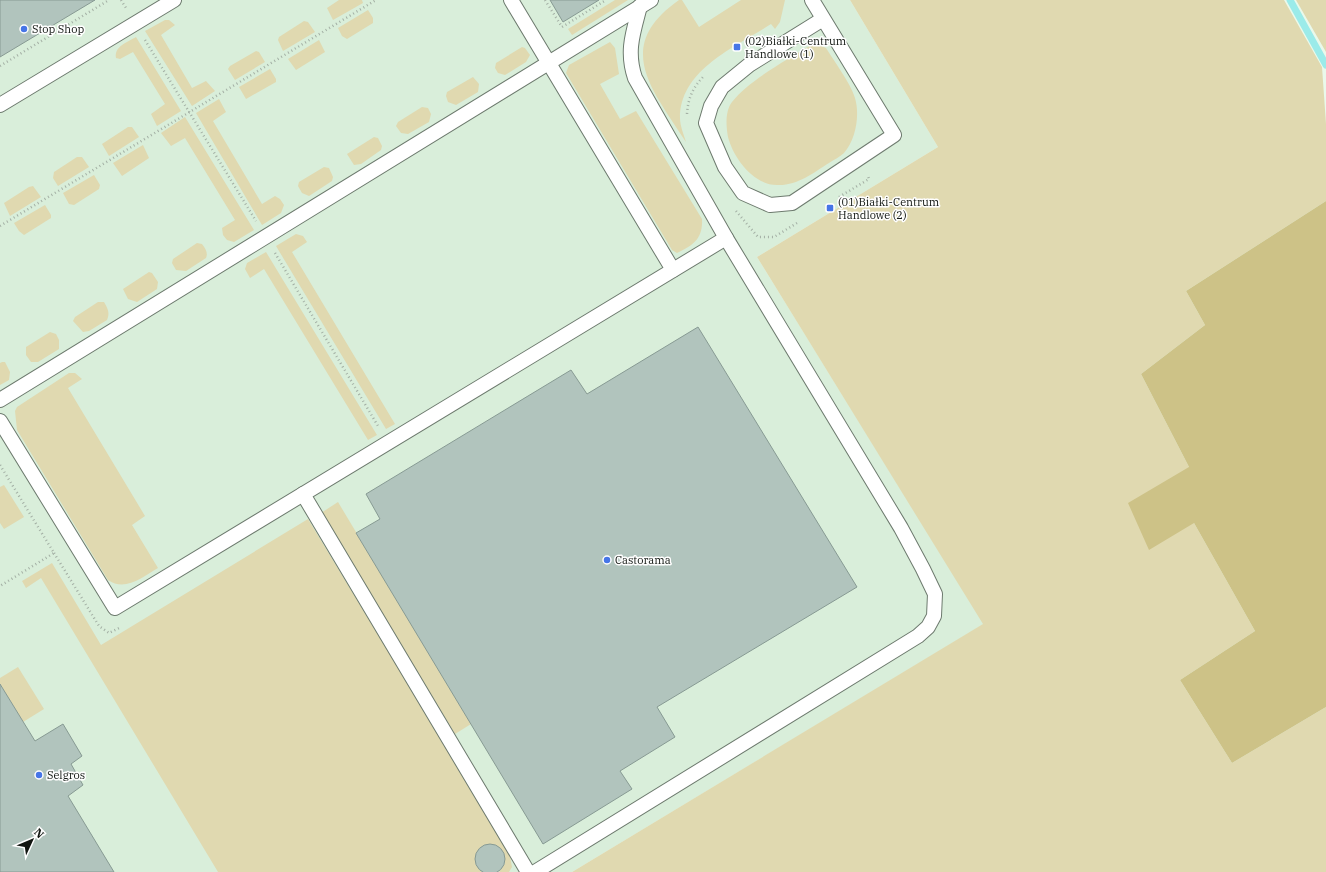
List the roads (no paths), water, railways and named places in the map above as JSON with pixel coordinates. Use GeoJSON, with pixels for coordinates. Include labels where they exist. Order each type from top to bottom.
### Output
{"type":"FeatureCollection","features":[{"type":"Feature","properties":{"kind":"lane"},"geometry":{"type":"LineString","coordinates":[[0,105],[174,0]]}},
{"type":"Feature","properties":{"kind":"lane"},"geometry":{"type":"LineString","coordinates":[[511,0],[673,270]]}},
{"type":"Feature","properties":{"kind":"lane"},"geometry":{"type":"LineString","coordinates":[[812,0],[894,135],[792,203],[770,205],[743,192],[726,167],[706,123],[711,106],[722,86],[823,19]]}},
{"type":"Feature","properties":{"kind":"lane"},"geometry":{"type":"LineString","coordinates":[[0,400],[646,3]]}},
{"type":"Feature","properties":{"kind":"lane"},"geometry":{"type":"LineString","coordinates":[[535,872],[918,636],[928,627],[934,616],[935,594],[901,528],[726,238],[635,78],[630,63],[631,42],[646,3]]}},
{"type":"Feature","properties":{"kind":"lane"},"geometry":{"type":"LineString","coordinates":[[0,421],[115,608],[726,238]]}},
{"type":"Feature","properties":{"kind":"lane"},"geometry":{"type":"LineString","coordinates":[[303,494],[528,872]]}},
{"type":"Feature","properties":{"kind":"waterway"},"geometry":{"type":"LineString","coordinates":[[1290,0],[1326,65]]}},
{"type":"Feature","properties":{"kind":"place","name":"Stop Shop"},"geometry":{"type":"Point","coordinates":[24,29]}},
{"type":"Feature","properties":{"kind":"place","name":"(02)Białki-Centrum Handlowe (1)"},"geometry":{"type":"Point","coordinates":[737,47]}},
{"type":"Feature","properties":{"kind":"place","name":"(01)Białki-Centrum Handlowe (2)"},"geometry":{"type":"Point","coordinates":[830,208]}},
{"type":"Feature","properties":{"kind":"place","name":"Castorama"},"geometry":{"type":"Point","coordinates":[607,560]}},
{"type":"Feature","properties":{"kind":"place","name":"Selgros"},"geometry":{"type":"Point","coordinates":[39,775]}}]}
